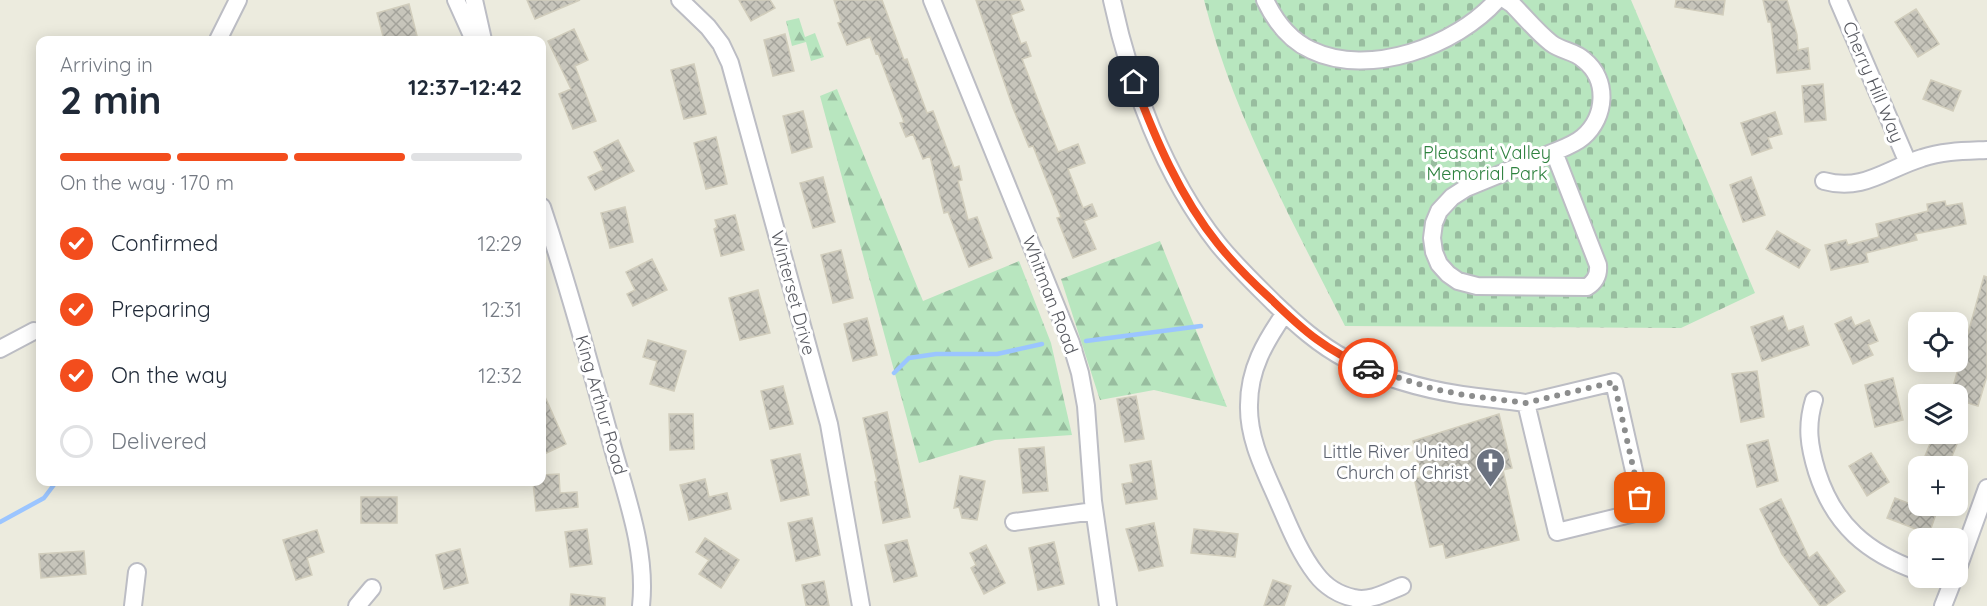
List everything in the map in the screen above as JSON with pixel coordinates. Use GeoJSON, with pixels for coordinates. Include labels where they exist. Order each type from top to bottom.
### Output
{"type":"FeatureCollection","features":[{"type":"Feature","properties":{"kind":"street"},"geometry":{"type":"LineString","coordinates":[[220,36],[237,0]]}},
{"type":"Feature","properties":{"kind":"street"},"geometry":{"type":"LineString","coordinates":[[456,0],[472,36]]}},
{"type":"Feature","properties":{"kind":"street"},"geometry":{"type":"LineString","coordinates":[[474,0],[482,36]]}},
{"type":"Feature","properties":{"kind":"street","name":"Winterset Drive"},"geometry":{"type":"LineString","coordinates":[[680,0],[708,27],[721,44],[730,63],[829,424],[861,606]]}},
{"type":"Feature","properties":{"kind":"street","name":"Whitman Road"},"geometry":{"type":"LineString","coordinates":[[932,0],[1071,343],[1086,406],[1094,511],[1108,606]]}},
{"type":"Feature","properties":{"kind":"street"},"geometry":{"type":"LineString","coordinates":[[1112,0],[1134,82],[1149,122],[1196,214],[1218,245],[1285,313],[1328,349],[1347,359],[1379,373],[1434,389],[1526,403],[1614,382],[1643,510],[1557,532],[1526,403]]}},
{"type":"Feature","properties":{"kind":"street"},"geometry":{"type":"LineString","coordinates":[[1265,0],[1272,15],[1283,29],[1296,41],[1311,50],[1329,56],[1372,59],[1417,52],[1443,40],[1469,26],[1497,0]]}},
{"type":"Feature","properties":{"kind":"street"},"geometry":{"type":"LineString","coordinates":[[1506,0],[1553,45],[1574,53],[1584,60],[1599,81],[1602,101],[1599,114],[1583,137],[1554,152],[1466,188],[1452,197],[1439,211],[1434,223],[1432,238],[1439,264],[1448,274],[1458,281],[1487,288],[1587,287],[1593,283],[1599,272],[1598,265],[1554,152]]}},
{"type":"Feature","properties":{"kind":"street","name":"Cherry Hill Way"},"geometry":{"type":"LineString","coordinates":[[1838,0],[1908,163]]}},
{"type":"Feature","properties":{"kind":"street"},"geometry":{"type":"LineString","coordinates":[[1824,181],[1849,185],[1864,182],[1908,163],[1943,152],[1987,150]]}},
{"type":"Feature","properties":{"kind":"street","name":"King Arthur Road"},"geometry":{"type":"LineString","coordinates":[[546,220],[590,364],[637,535],[641,567],[641,606]]}},
{"type":"Feature","properties":{"kind":"street"},"geometry":{"type":"LineString","coordinates":[[1285,313],[1268,338],[1257,360],[1251,382],[1249,406],[1250,425],[1259,457],[1294,539],[1305,559],[1326,585],[1339,593],[1361,599],[1374,597],[1402,586]]}},
{"type":"Feature","properties":{"kind":"street"},"geometry":{"type":"LineString","coordinates":[[0,349],[34,331]]}},
{"type":"Feature","properties":{"kind":"street"},"geometry":{"type":"LineString","coordinates":[[1814,400],[1809,416],[1808,434],[1811,452],[1824,492],[1835,512],[1849,530],[1865,544],[1882,555],[1908,567]]}},
{"type":"Feature","properties":{"kind":"street"},"geometry":{"type":"LineString","coordinates":[[1968,533],[1987,488]]}},
{"type":"Feature","properties":{"kind":"street"},"geometry":{"type":"LineString","coordinates":[[1014,522],[1094,511]]}},
{"type":"Feature","properties":{"kind":"street"},"geometry":{"type":"LineString","coordinates":[[133,606],[136,572]]}},
{"type":"Feature","properties":{"kind":"street"},"geometry":{"type":"LineString","coordinates":[[357,606],[372,588]]}},
{"type":"Feature","properties":{"kind":"street"},"geometry":{"type":"LineString","coordinates":[[1944,606],[1948,588]]}},
{"type":"Feature","properties":{"kind":"green space","name":"Pleasant Valley Memorial Park"},"geometry":{"type":"Polygon","coordinates":[[[1204,0],[1631,0],[1755,293],[1681,328],[1345,326],[1247,126],[1216,43],[1204,0]]]}},
{"type":"Feature","properties":{"kind":"green space"},"geometry":{"type":"Polygon","coordinates":[[[799,18],[805,37],[815,33],[824,57],[811,61],[806,42],[792,46],[786,21],[799,18]]]}},
{"type":"Feature","properties":{"kind":"green space"},"geometry":{"type":"Polygon","coordinates":[[[837,89],[923,301],[1019,261],[1051,343],[1072,435],[995,440],[919,463],[820,96],[837,89]]]}},
{"type":"Feature","properties":{"kind":"green space"},"geometry":{"type":"Polygon","coordinates":[[[1160,241],[1227,407],[1154,390],[1100,400],[1061,279],[1160,241]]]}},
{"type":"Feature","properties":{"kind":"building"},"geometry":{"type":"Polygon","coordinates":[[[527,0],[580,0],[535,19],[527,0]]]}},
{"type":"Feature","properties":{"kind":"building"},"geometry":{"type":"Polygon","coordinates":[[[739,0],[770,0],[775,8],[751,21],[739,0]]]}},
{"type":"Feature","properties":{"kind":"building"},"geometry":{"type":"Polygon","coordinates":[[[834,0],[882,0],[927,113],[933,111],[954,168],[959,166],[962,180],[958,181],[968,220],[977,217],[992,258],[969,267],[948,212],[944,213],[930,156],[923,159],[913,134],[906,137],[900,123],[904,122],[870,37],[847,45],[838,23],[841,22],[834,0]]]}},
{"type":"Feature","properties":{"kind":"building"},"geometry":{"type":"Polygon","coordinates":[[[976,0],[1020,0],[1024,10],[1011,15],[1021,44],[1026,42],[1031,56],[1022,59],[1058,152],[1078,144],[1085,163],[1068,169],[1083,208],[1092,204],[1097,216],[1084,221],[1096,249],[1073,258],[1057,218],[1061,217],[1033,146],[1029,147],[1013,108],[976,0]]]}},
{"type":"Feature","properties":{"kind":"building"},"geometry":{"type":"Polygon","coordinates":[[[1676,0],[1725,0],[1723,15],[1675,7],[1676,0]]]}},
{"type":"Feature","properties":{"kind":"building"},"geometry":{"type":"Polygon","coordinates":[[[1763,0],[1787,0],[1797,35],[1798,50],[1808,48],[1810,69],[1777,73],[1771,22],[1768,22],[1763,0]]]}},
{"type":"Feature","properties":{"kind":"building"},"geometry":{"type":"Polygon","coordinates":[[[409,4],[417,36],[383,36],[377,13],[409,4]]]}},
{"type":"Feature","properties":{"kind":"building"},"geometry":{"type":"Polygon","coordinates":[[[1916,9],[1939,44],[1918,57],[1895,22],[1916,9]]]}},
{"type":"Feature","properties":{"kind":"building"},"geometry":{"type":"Polygon","coordinates":[[[574,29],[588,60],[575,66],[596,121],[573,129],[559,94],[571,89],[548,41],[574,29]]]}},
{"type":"Feature","properties":{"kind":"building"},"geometry":{"type":"Polygon","coordinates":[[[785,34],[794,71],[773,76],[764,40],[785,34]]]}},
{"type":"Feature","properties":{"kind":"building"},"geometry":{"type":"Polygon","coordinates":[[[694,64],[706,114],[684,119],[671,70],[694,64]]]}},
{"type":"Feature","properties":{"kind":"building"},"geometry":{"type":"Polygon","coordinates":[[[1931,80],[1961,91],[1953,111],[1923,99],[1931,80]]]}},
{"type":"Feature","properties":{"kind":"building"},"geometry":{"type":"Polygon","coordinates":[[[1823,84],[1826,120],[1805,122],[1802,86],[1823,84]]]}},
{"type":"Feature","properties":{"kind":"building"},"geometry":{"type":"Polygon","coordinates":[[[803,111],[812,147],[792,153],[783,116],[803,111]]]}},
{"type":"Feature","properties":{"kind":"building"},"geometry":{"type":"Polygon","coordinates":[[[1775,112],[1782,134],[1768,138],[1772,148],[1752,155],[1741,123],[1775,112]]]}},
{"type":"Feature","properties":{"kind":"building"},"geometry":{"type":"Polygon","coordinates":[[[716,137],[727,184],[706,189],[694,143],[716,137]]]}},
{"type":"Feature","properties":{"kind":"building"},"geometry":{"type":"Polygon","coordinates":[[[618,140],[634,171],[595,190],[588,177],[603,170],[594,152],[618,140]]]}},
{"type":"Feature","properties":{"kind":"building"},"geometry":{"type":"Polygon","coordinates":[[[823,177],[835,222],[813,228],[800,183],[823,177]]]}},
{"type":"Feature","properties":{"kind":"building"},"geometry":{"type":"Polygon","coordinates":[[[1751,177],[1765,215],[1743,222],[1730,185],[1751,177]]]}},
{"type":"Feature","properties":{"kind":"building"},"geometry":{"type":"Polygon","coordinates":[[[1945,201],[1946,206],[1962,203],[1966,224],[1915,234],[1917,240],[1866,253],[1868,262],[1831,270],[1825,245],[1846,240],[1848,245],[1879,237],[1876,224],[1928,211],[1927,204],[1945,201]]]}},
{"type":"Feature","properties":{"kind":"building"},"geometry":{"type":"Polygon","coordinates":[[[625,207],[633,242],[610,248],[601,213],[625,207]]]}},
{"type":"Feature","properties":{"kind":"building"},"geometry":{"type":"Polygon","coordinates":[[[735,215],[744,250],[721,256],[714,229],[717,227],[715,220],[735,215]]]}},
{"type":"Feature","properties":{"kind":"building"},"geometry":{"type":"Polygon","coordinates":[[[1777,231],[1810,250],[1799,268],[1766,249],[1777,231]]]}},
{"type":"Feature","properties":{"kind":"building"},"geometry":{"type":"Polygon","coordinates":[[[841,250],[853,298],[833,303],[821,255],[841,250]]]}},
{"type":"Feature","properties":{"kind":"building"},"geometry":{"type":"Polygon","coordinates":[[[652,259],[667,290],[633,306],[627,294],[635,290],[626,272],[652,259]]]}},
{"type":"Feature","properties":{"kind":"building"},"geometry":{"type":"Polygon","coordinates":[[[1984,276],[1987,277],[1987,376],[1978,406],[1968,403],[1968,384],[1954,384],[1957,372],[1968,372],[1968,333],[1984,276]]]}},
{"type":"Feature","properties":{"kind":"building"},"geometry":{"type":"Polygon","coordinates":[[[758,290],[770,333],[740,340],[729,298],[758,290]]]}},
{"type":"Feature","properties":{"kind":"building"},"geometry":{"type":"Polygon","coordinates":[[[1783,316],[1788,331],[1803,326],[1809,345],[1762,361],[1751,327],[1783,316]]]}},
{"type":"Feature","properties":{"kind":"building"},"geometry":{"type":"Polygon","coordinates":[[[1851,317],[1855,326],[1869,320],[1878,341],[1868,345],[1873,355],[1853,364],[1835,324],[1851,317]]]}},
{"type":"Feature","properties":{"kind":"building"},"geometry":{"type":"Polygon","coordinates":[[[867,318],[877,355],[853,361],[844,324],[867,318]]]}},
{"type":"Feature","properties":{"kind":"building"},"geometry":{"type":"Polygon","coordinates":[[[648,340],[686,351],[674,391],[650,384],[657,361],[643,357],[648,340]]]}},
{"type":"Feature","properties":{"kind":"building"},"geometry":{"type":"Polygon","coordinates":[[[1757,371],[1764,417],[1741,422],[1732,374],[1757,371]]]}},
{"type":"Feature","properties":{"kind":"building"},"geometry":{"type":"Polygon","coordinates":[[[1893,378],[1903,420],[1875,427],[1865,385],[1893,378]]]}},
{"type":"Feature","properties":{"kind":"building"},"geometry":{"type":"Polygon","coordinates":[[[783,386],[793,424],[770,429],[761,391],[783,386]]]}},
{"type":"Feature","properties":{"kind":"building"},"geometry":{"type":"Polygon","coordinates":[[[1136,396],[1144,439],[1125,442],[1117,399],[1136,396]]]}},
{"type":"Feature","properties":{"kind":"building"},"geometry":{"type":"Polygon","coordinates":[[[546,399],[566,444],[546,453],[546,399]]]}},
{"type":"Feature","properties":{"kind":"building"},"geometry":{"type":"Polygon","coordinates":[[[887,412],[910,517],[883,523],[875,482],[877,481],[863,418],[887,412]]]}},
{"type":"Feature","properties":{"kind":"building"},"geometry":{"type":"Polygon","coordinates":[[[669,414],[693,414],[694,449],[670,450],[669,414]]]}},
{"type":"Feature","properties":{"kind":"building","name":"Little River United Church of Christ"},"geometry":{"type":"Polygon","coordinates":[[[1499,414],[1512,468],[1503,470],[1519,540],[1446,558],[1443,544],[1430,547],[1414,478],[1421,477],[1413,441],[1499,414]]]}},
{"type":"Feature","properties":{"kind":"building"},"geometry":{"type":"Polygon","coordinates":[[[1768,440],[1778,481],[1757,487],[1747,445],[1768,440]]]}},
{"type":"Feature","properties":{"kind":"building"},"geometry":{"type":"Polygon","coordinates":[[[1930,444],[1957,444],[1952,456],[1925,456],[1930,444]]]}},
{"type":"Feature","properties":{"kind":"building"},"geometry":{"type":"Polygon","coordinates":[[[1044,447],[1048,491],[1023,493],[1019,449],[1044,447]]]}},
{"type":"Feature","properties":{"kind":"building"},"geometry":{"type":"Polygon","coordinates":[[[1871,453],[1889,482],[1867,496],[1849,466],[1871,453]]]}},
{"type":"Feature","properties":{"kind":"building"},"geometry":{"type":"Polygon","coordinates":[[[800,454],[809,495],[781,501],[771,460],[800,454]]]}},
{"type":"Feature","properties":{"kind":"building"},"geometry":{"type":"Polygon","coordinates":[[[1151,461],[1157,499],[1126,504],[1122,484],[1133,482],[1130,465],[1151,461]]]}},
{"type":"Feature","properties":{"kind":"building"},"geometry":{"type":"Polygon","coordinates":[[[559,474],[560,493],[577,492],[578,507],[536,511],[533,486],[546,486],[546,475],[559,474]]]}},
{"type":"Feature","properties":{"kind":"building"},"geometry":{"type":"Polygon","coordinates":[[[960,476],[985,481],[977,520],[962,518],[959,507],[954,508],[960,476]]]}},
{"type":"Feature","properties":{"kind":"building"},"geometry":{"type":"Polygon","coordinates":[[[705,479],[709,497],[727,493],[731,509],[689,520],[680,485],[705,479]]]}},
{"type":"Feature","properties":{"kind":"building"},"geometry":{"type":"Polygon","coordinates":[[[361,497],[397,497],[397,523],[361,523],[361,497]]]}},
{"type":"Feature","properties":{"kind":"building"},"geometry":{"type":"Polygon","coordinates":[[[1895,498],[1908,503],[1908,516],[1935,516],[1931,528],[1913,528],[1887,518],[1895,498]]]}},
{"type":"Feature","properties":{"kind":"building"},"geometry":{"type":"Polygon","coordinates":[[[1781,499],[1809,558],[1817,552],[1845,591],[1825,606],[1820,606],[1782,554],[1760,509],[1781,499]]]}},
{"type":"Feature","properties":{"kind":"building"},"geometry":{"type":"Polygon","coordinates":[[[812,518],[820,555],[796,561],[788,523],[812,518]]]}},
{"type":"Feature","properties":{"kind":"building"},"geometry":{"type":"Polygon","coordinates":[[[1154,523],[1163,566],[1139,571],[1126,529],[1154,523]]]}},
{"type":"Feature","properties":{"kind":"building"},"geometry":{"type":"Polygon","coordinates":[[[587,529],[592,564],[570,567],[565,532],[587,529]]]}},
{"type":"Feature","properties":{"kind":"building"},"geometry":{"type":"Polygon","coordinates":[[[1194,529],[1238,534],[1235,557],[1191,553],[1194,529]]]}},
{"type":"Feature","properties":{"kind":"building"},"geometry":{"type":"Polygon","coordinates":[[[317,530],[324,552],[307,558],[312,575],[296,580],[283,540],[317,530]]]}},
{"type":"Feature","properties":{"kind":"building"},"geometry":{"type":"Polygon","coordinates":[[[705,538],[739,560],[721,588],[699,574],[709,560],[696,552],[705,538]]]}},
{"type":"Feature","properties":{"kind":"building"},"geometry":{"type":"Polygon","coordinates":[[[907,540],[917,576],[894,582],[885,545],[907,540]]]}},
{"type":"Feature","properties":{"kind":"building"},"geometry":{"type":"Polygon","coordinates":[[[1054,542],[1064,584],[1038,590],[1029,548],[1054,542]]]}},
{"type":"Feature","properties":{"kind":"building"},"geometry":{"type":"Polygon","coordinates":[[[986,545],[1005,583],[984,594],[971,568],[976,565],[970,553],[986,545]]]}},
{"type":"Feature","properties":{"kind":"building"},"geometry":{"type":"Polygon","coordinates":[[[460,549],[468,583],[444,589],[436,555],[460,549]]]}},
{"type":"Feature","properties":{"kind":"building"},"geometry":{"type":"Polygon","coordinates":[[[84,551],[86,574],[41,578],[39,554],[84,551]]]}},
{"type":"Feature","properties":{"kind":"building"},"geometry":{"type":"Polygon","coordinates":[[[1273,580],[1291,586],[1284,606],[1264,606],[1273,580]]]}},
{"type":"Feature","properties":{"kind":"building"},"geometry":{"type":"Polygon","coordinates":[[[824,581],[829,606],[806,606],[802,585],[824,581]]]}},
{"type":"Feature","properties":{"kind":"building"},"geometry":{"type":"Polygon","coordinates":[[[571,594],[605,598],[605,606],[570,606],[571,594]]]}},
{"type":"Feature","properties":{"kind":"waterway"},"geometry":{"type":"LineString","coordinates":[[1086,341],[1201,326]]}},
{"type":"Feature","properties":{"kind":"waterway"},"geometry":{"type":"LineString","coordinates":[[894,373],[909,358],[936,354],[997,354],[1042,344]]}},
{"type":"Feature","properties":{"kind":"waterway"},"geometry":{"type":"LineString","coordinates":[[0,522],[44,498],[53,486]]}},
{"type":"Feature","properties":{"kind":"way so far"},"geometry":{"type":"LineString","coordinates":[[1368,368],[1434,389],[1526,403],[1614,382],[1640,498]]}},
{"type":"Feature","properties":{"kind":"place","name":"Little River United Church of Christ"},"geometry":{"type":"Point","coordinates":[1490,488]}},
{"type":"Feature","properties":{"kind":"route"},"geometry":{"type":"LineString","coordinates":[[1134,82],[1149,122],[1169,163],[1196,214],[1218,245],[1299,326],[1328,349],[1368,368]]}}]}
